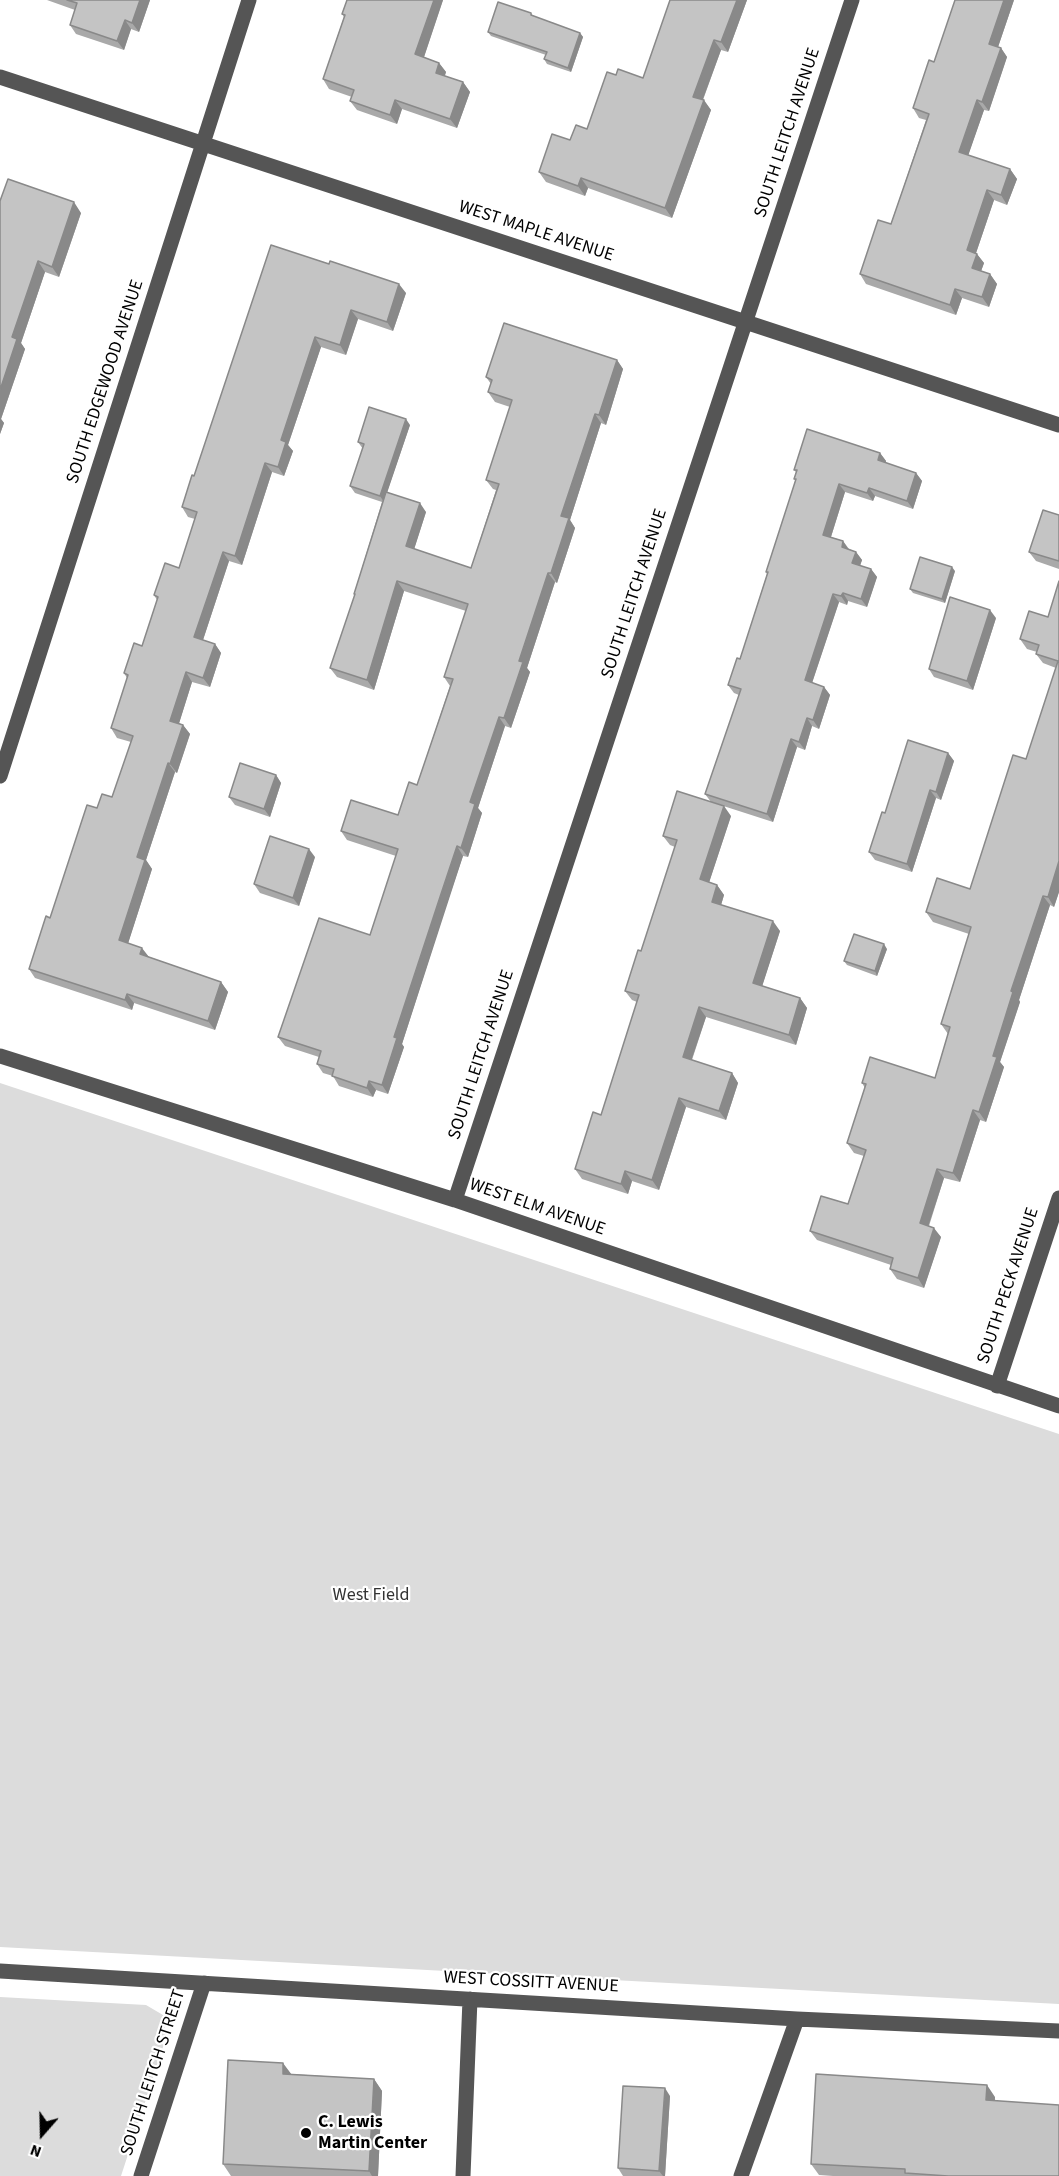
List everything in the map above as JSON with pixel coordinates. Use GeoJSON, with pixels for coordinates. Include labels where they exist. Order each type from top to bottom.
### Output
{"type":"FeatureCollection","features":[{"type":"Feature","properties":{"kind":"street","name":"SOUTH EDGEWOOD AVENUE"},"geometry":{"type":"LineString","coordinates":[[0,776],[249,0]]}},
{"type":"Feature","properties":{"kind":"street","name":"SOUTH LEITCH AVENUE"},"geometry":{"type":"LineString","coordinates":[[454,1200],[852,0]]}},
{"type":"Feature","properties":{"kind":"street","name":"WEST MAPLE AVENUE"},"geometry":{"type":"LineString","coordinates":[[0,77],[1059,425]]}},
{"type":"Feature","properties":{"kind":"street","name":"WEST ELM AVENUE"},"geometry":{"type":"LineString","coordinates":[[0,1056],[454,1200],[1059,1406]]}},
{"type":"Feature","properties":{"kind":"street","name":"SOUTH PECK AVENUE"},"geometry":{"type":"LineString","coordinates":[[997,1386],[1059,1198]]}},
{"type":"Feature","properties":{"kind":"street","name":"WEST COSSITT AVENUE"},"geometry":{"type":"LineString","coordinates":[[0,1971],[797,2019],[1059,2031]]}},
{"type":"Feature","properties":{"kind":"street","name":"SOUTH LEITCH STREET"},"geometry":{"type":"LineString","coordinates":[[141,2176],[204,1983]]}},
{"type":"Feature","properties":{"kind":"street"},"geometry":{"type":"LineString","coordinates":[[463,2176],[470,1999]]}},
{"type":"Feature","properties":{"kind":"street"},"geometry":{"type":"LineString","coordinates":[[741,2176],[797,2019]]}},
{"type":"Feature","properties":{"kind":"green space","name":"West Field"},"geometry":{"type":"Polygon","coordinates":[[[0,1083],[1059,1434],[1059,2004],[0,1947],[0,1083]]]}},
{"type":"Feature","properties":{"kind":"green space"},"geometry":{"type":"Polygon","coordinates":[[[0,1997],[146,2005],[163,2015],[166,2038],[121,2176],[0,2176],[0,1997]]]}},
{"type":"Feature","properties":{"kind":"building"},"geometry":{"type":"Polygon","coordinates":[[[67,0],[140,0],[132,23],[125,20],[117,41],[70,25],[77,3],[67,0]]]}},
{"type":"Feature","properties":{"kind":"building"},"geometry":{"type":"Polygon","coordinates":[[[347,0],[434,0],[415,54],[439,63],[436,73],[463,82],[450,119],[395,100],[390,115],[350,101],[354,90],[323,79],[345,15],[342,14],[347,0]]]}},
{"type":"Feature","properties":{"kind":"building"},"geometry":{"type":"Polygon","coordinates":[[[670,0],[737,0],[721,42],[714,40],[693,97],[704,100],[665,208],[581,178],[578,186],[539,172],[552,134],[570,140],[576,125],[587,129],[607,72],[616,75],[618,69],[643,78],[670,0]]]}},
{"type":"Feature","properties":{"kind":"building"},"geometry":{"type":"Polygon","coordinates":[[[955,0],[1004,0],[989,44],[1001,48],[982,102],[977,100],[959,152],[1010,169],[1001,195],[987,190],[967,250],[977,254],[972,268],[990,274],[982,297],[955,289],[950,305],[860,274],[878,220],[891,224],[929,114],[913,108],[929,60],[934,62],[955,0]]]}},
{"type":"Feature","properties":{"kind":"building"},"geometry":{"type":"Polygon","coordinates":[[[498,2],[580,33],[568,68],[544,59],[547,52],[488,32],[498,2]]]}},
{"type":"Feature","properties":{"kind":"building"},"geometry":{"type":"Polygon","coordinates":[[[8,179],[74,202],[52,267],[38,261],[12,337],[17,339],[0,390],[0,201],[8,179]]]}},
{"type":"Feature","properties":{"kind":"building"},"geometry":{"type":"Polygon","coordinates":[[[271,245],[329,264],[330,261],[399,284],[387,322],[351,310],[340,345],[315,337],[281,440],[286,442],[278,467],[265,463],[235,556],[223,552],[194,637],[215,644],[203,678],[186,672],[170,721],[183,725],[137,857],[145,860],[119,940],[142,948],[140,954],[221,982],[208,1021],[127,994],[125,1000],[29,969],[46,916],[50,918],[87,805],[97,808],[102,794],[112,797],[133,736],[111,728],[128,675],[124,673],[134,643],[142,646],[158,597],[154,595],[165,563],[179,568],[197,512],[182,507],[271,245]]]}},
{"type":"Feature","properties":{"kind":"building"},"geometry":{"type":"Polygon","coordinates":[[[504,323],[617,360],[599,415],[595,414],[561,516],[569,518],[519,661],[523,662],[504,718],[499,717],[470,802],[475,804],[461,848],[457,846],[440,897],[394,1037],[397,1038],[382,1085],[369,1081],[367,1088],[332,1076],[334,1069],[317,1064],[321,1051],[278,1037],[319,918],[370,935],[398,849],[341,831],[351,800],[398,815],[409,782],[417,785],[453,679],[444,677],[468,604],[397,581],[367,680],[330,668],[386,492],[420,503],[406,546],[471,568],[499,484],[486,480],[512,400],[488,392],[492,380],[486,377],[504,323]]]}},
{"type":"Feature","properties":{"kind":"building"},"geometry":{"type":"Polygon","coordinates":[[[369,407],[406,419],[380,496],[350,486],[364,444],[358,442],[369,407]]]}},
{"type":"Feature","properties":{"kind":"building"},"geometry":{"type":"Polygon","coordinates":[[[807,429],[880,453],[878,460],[916,473],[907,501],[869,488],[867,493],[839,484],[823,535],[843,541],[842,547],[856,552],[852,563],[871,569],[861,599],[843,593],[841,596],[833,594],[805,680],[824,687],[813,720],[807,718],[799,742],[791,739],[767,814],[705,794],[741,689],[728,685],[737,658],[740,659],[768,572],[766,572],[796,479],[794,479],[797,470],[794,470],[807,429]]]}},
{"type":"Feature","properties":{"kind":"building"},"geometry":{"type":"Polygon","coordinates":[[[1043,510],[1059,515],[1059,561],[1029,552],[1043,510]]]}},
{"type":"Feature","properties":{"kind":"building"},"geometry":{"type":"Polygon","coordinates":[[[920,557],[952,567],[942,599],[910,589],[920,557]]]}},
{"type":"Feature","properties":{"kind":"building"},"geometry":{"type":"Polygon","coordinates":[[[1059,581],[1059,861],[1048,897],[1043,896],[1011,991],[1013,992],[993,1056],[997,1057],[979,1112],[973,1110],[953,1173],[937,1169],[920,1223],[934,1228],[918,1278],[890,1269],[893,1258],[810,1231],[821,1196],[848,1204],[866,1150],[847,1143],[866,1084],[862,1083],[870,1057],[935,1078],[950,1027],[941,1024],[971,927],[926,912],[937,878],[970,889],[1013,755],[1026,759],[1058,661],[1036,654],[1039,645],[1020,639],[1029,611],[1048,617],[1059,581]]]}},
{"type":"Feature","properties":{"kind":"building"},"geometry":{"type":"Polygon","coordinates":[[[950,597],[990,610],[967,681],[929,669],[950,597]]]}},
{"type":"Feature","properties":{"kind":"building"},"geometry":{"type":"Polygon","coordinates":[[[908,740],[948,753],[936,792],[930,790],[907,864],[869,852],[882,812],[885,813],[908,740]]]}},
{"type":"Feature","properties":{"kind":"building"},"geometry":{"type":"Polygon","coordinates":[[[240,763],[276,775],[264,809],[229,797],[240,763]]]}},
{"type":"Feature","properties":{"kind":"building"},"geometry":{"type":"Polygon","coordinates":[[[677,791],[724,806],[700,879],[717,885],[712,902],[773,921],[753,983],[800,998],[789,1035],[699,1007],[683,1057],[732,1073],[719,1111],[679,1098],[652,1180],[625,1171],[621,1184],[575,1169],[593,1112],[601,1115],[639,995],[625,991],[638,950],[641,951],[677,840],[663,836],[677,791]]]}},
{"type":"Feature","properties":{"kind":"building"},"geometry":{"type":"Polygon","coordinates":[[[270,836],[309,849],[293,898],[254,884],[270,836]]]}},
{"type":"Feature","properties":{"kind":"building"},"geometry":{"type":"Polygon","coordinates":[[[854,934],[884,944],[875,971],[844,961],[854,934]]]}},
{"type":"Feature","properties":{"kind":"building","name":"C. Lewis Martin Center"},"geometry":{"type":"Polygon","coordinates":[[[228,2060],[283,2063],[283,2074],[374,2079],[369,2171],[223,2164],[228,2060]]]}},
{"type":"Feature","properties":{"kind":"building"},"geometry":{"type":"Polygon","coordinates":[[[816,2074],[987,2085],[986,2100],[1059,2105],[1059,2176],[948,2176],[905,2173],[905,2169],[811,2164],[816,2074]]]}},
{"type":"Feature","properties":{"kind":"building"},"geometry":{"type":"Polygon","coordinates":[[[623,2086],[665,2088],[659,2171],[618,2168],[623,2086]]]}},
{"type":"Feature","properties":{"kind":"place","name":"C. Lewis Martin Center"},"geometry":{"type":"Point","coordinates":[306,2133]}}]}
